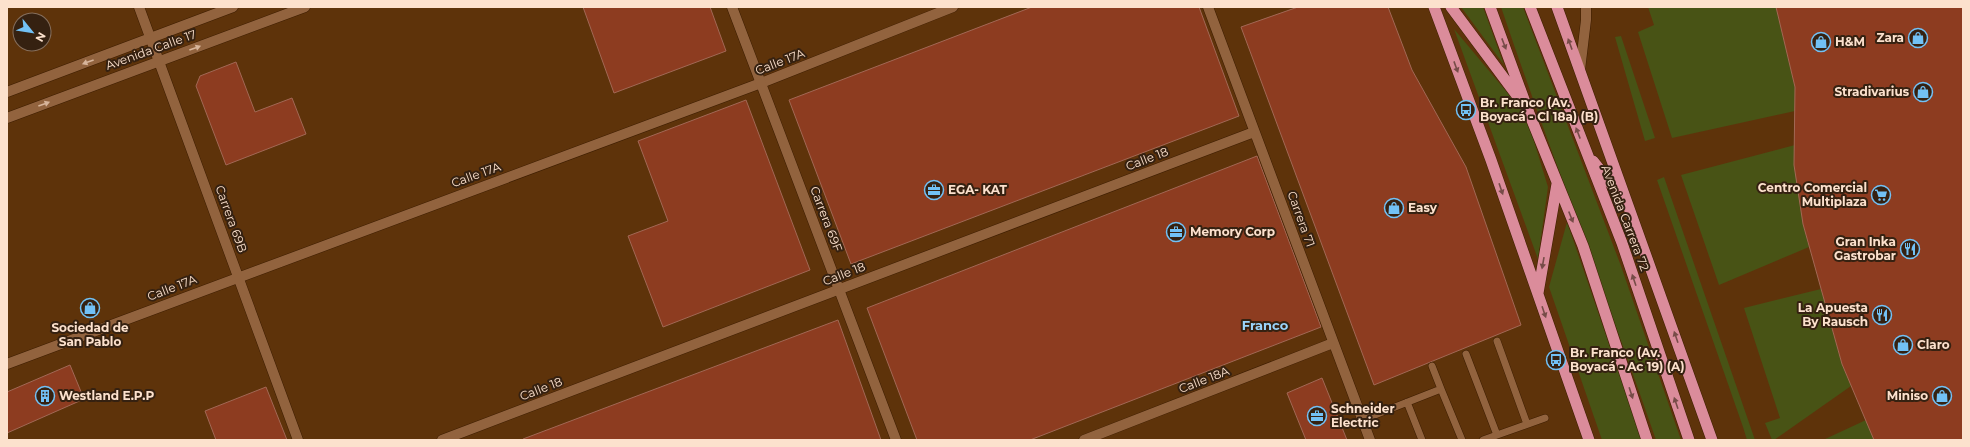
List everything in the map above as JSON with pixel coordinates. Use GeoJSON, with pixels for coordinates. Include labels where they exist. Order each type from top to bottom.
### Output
{"type":"FeatureCollection","features":[{"type":"Feature","properties":{"kind":"highway"},"geometry":{"type":"LineString","coordinates":[[1434,7],[1491,160],[1588,440]]}},
{"type":"Feature","properties":{"kind":"highway"},"geometry":{"type":"LineString","coordinates":[[1451,7],[1530,113]]}},
{"type":"Feature","properties":{"kind":"highway"},"geometry":{"type":"LineString","coordinates":[[1490,7],[1583,246],[1647,440]]}},
{"type":"Feature","properties":{"kind":"highway","name":"Avenida Carrera 72"},"geometry":{"type":"LineString","coordinates":[[1530,7],[1585,152],[1622,243],[1689,440]]}},
{"type":"Feature","properties":{"kind":"highway","name":"Avenida Carrera 72"},"geometry":{"type":"LineString","coordinates":[[1557,7],[1712,440]]}},
{"type":"Feature","properties":{"kind":"highway"},"geometry":{"type":"LineString","coordinates":[[1585,152],[1628,206]]}},
{"type":"Feature","properties":{"kind":"highway"},"geometry":{"type":"LineString","coordinates":[[1537,294],[1558,183]]}},
{"type":"Feature","properties":{"kind":"street","name":"Carrera 69B"},"geometry":{"type":"LineString","coordinates":[[139,7],[298,440]]}},
{"type":"Feature","properties":{"kind":"street","name":"Avenida Calle 17"},"geometry":{"type":"LineString","coordinates":[[7,92],[233,7]]}},
{"type":"Feature","properties":{"kind":"street","name":"Avenida Calle 17"},"geometry":{"type":"LineString","coordinates":[[7,118],[305,7]]}},
{"type":"Feature","properties":{"kind":"street","name":"Carrera 69F"},"geometry":{"type":"LineString","coordinates":[[732,7],[896,440]]}},
{"type":"Feature","properties":{"kind":"street","name":"Calle 17A"},"geometry":{"type":"LineString","coordinates":[[7,364],[761,83],[954,7]]}},
{"type":"Feature","properties":{"kind":"street","name":"Carrera 71"},"geometry":{"type":"LineString","coordinates":[[1208,7],[1370,440]]}},
{"type":"Feature","properties":{"kind":"street"},"geometry":{"type":"LineString","coordinates":[[1580,70],[1586,20],[1586,7]]}},
{"type":"Feature","properties":{"kind":"street","name":"Calle 18"},"geometry":{"type":"LineString","coordinates":[[442,440],[1254,132]]}},
{"type":"Feature","properties":{"kind":"street","name":"Calle 18A"},"geometry":{"type":"LineString","coordinates":[[1084,440],[1333,343]]}},
{"type":"Feature","properties":{"kind":"lane"},"geometry":{"type":"LineString","coordinates":[[1497,342],[1527,424]]}},
{"type":"Feature","properties":{"kind":"lane"},"geometry":{"type":"LineString","coordinates":[[1466,354],[1497,435]]}},
{"type":"Feature","properties":{"kind":"lane"},"geometry":{"type":"LineString","coordinates":[[1432,366],[1462,440]]}},
{"type":"Feature","properties":{"kind":"lane"},"geometry":{"type":"LineString","coordinates":[[1362,420],[1441,389]]}},
{"type":"Feature","properties":{"kind":"lane"},"geometry":{"type":"LineString","coordinates":[[1406,402],[1422,440]]}},
{"type":"Feature","properties":{"kind":"lane"},"geometry":{"type":"LineString","coordinates":[[1483,440],[1545,418]]}},
{"type":"Feature","properties":{"kind":"green space"},"geometry":{"type":"Polygon","coordinates":[[[1461,7],[1483,7],[1504,65],[1461,7]]]}},
{"type":"Feature","properties":{"kind":"green space"},"geometry":{"type":"Polygon","coordinates":[[[1501,7],[1523,7],[1621,266],[1681,440],[1656,440],[1501,7]]]}},
{"type":"Feature","properties":{"kind":"green space"},"geometry":{"type":"Polygon","coordinates":[[[1648,7],[1776,7],[1795,87],[1795,111],[1672,138],[1638,32],[1654,25],[1648,7]]]}},
{"type":"Feature","properties":{"kind":"green space"},"geometry":{"type":"Polygon","coordinates":[[[1454,29],[1526,115],[1548,187],[1538,259],[1454,29]]]}},
{"type":"Feature","properties":{"kind":"green space"},"geometry":{"type":"Polygon","coordinates":[[[1621,36],[1655,138],[1645,141],[1615,37],[1621,36]]]}},
{"type":"Feature","properties":{"kind":"green space"},"geometry":{"type":"Polygon","coordinates":[[[1795,145],[1803,224],[1809,247],[1719,285],[1681,175],[1795,145]]]}},
{"type":"Feature","properties":{"kind":"green space"},"geometry":{"type":"Polygon","coordinates":[[[1664,177],[1755,440],[1747,440],[1657,180],[1664,177]]]}},
{"type":"Feature","properties":{"kind":"green space"},"geometry":{"type":"Polygon","coordinates":[[[1567,222],[1642,440],[1602,440],[1549,287],[1567,222]]]}},
{"type":"Feature","properties":{"kind":"green space"},"geometry":{"type":"Polygon","coordinates":[[[1821,289],[1842,364],[1851,386],[1772,440],[1765,423],[1780,418],[1744,308],[1821,289]]]}},
{"type":"Feature","properties":{"kind":"green space"},"geometry":{"type":"Polygon","coordinates":[[[1866,420],[1874,440],[1823,440],[1866,420]]]}},
{"type":"Feature","properties":{"kind":"building"},"geometry":{"type":"Polygon","coordinates":[[[583,7],[710,7],[726,51],[614,93],[583,7]]]}},
{"type":"Feature","properties":{"kind":"building","name":"EGA- KAT"},"geometry":{"type":"Polygon","coordinates":[[[1032,7],[1199,7],[1239,116],[851,264],[789,100],[1032,7]]]}},
{"type":"Feature","properties":{"kind":"building","name":"Easy"},"geometry":{"type":"Polygon","coordinates":[[[1298,7],[1388,7],[1412,70],[1466,167],[1521,325],[1374,385],[1241,27],[1298,7]]]}},
{"type":"Feature","properties":{"kind":"building","name":"Centro Comercial Multiplaza"},"geometry":{"type":"Polygon","coordinates":[[[1776,7],[1963,7],[1963,440],[1874,440],[1842,364],[1803,224],[1794,165],[1795,87],[1776,7]]]}},
{"type":"Feature","properties":{"kind":"building"},"geometry":{"type":"Polygon","coordinates":[[[236,62],[255,112],[292,98],[306,134],[226,165],[196,86],[200,76],[236,62]]]}},
{"type":"Feature","properties":{"kind":"building"},"geometry":{"type":"Polygon","coordinates":[[[746,100],[810,270],[663,327],[628,236],[668,221],[638,141],[746,100]]]}},
{"type":"Feature","properties":{"kind":"building","name":"Memory Corp"},"geometry":{"type":"Polygon","coordinates":[[[1257,156],[1321,327],[1030,440],[917,440],[867,308],[1257,156]]]}},
{"type":"Feature","properties":{"kind":"building"},"geometry":{"type":"Polygon","coordinates":[[[838,320],[881,440],[523,440],[523,439],[838,320]]]}},
{"type":"Feature","properties":{"kind":"building","name":"Westland E.P.P"},"geometry":{"type":"Polygon","coordinates":[[[70,365],[84,399],[7,433],[7,392],[70,365]]]}},
{"type":"Feature","properties":{"kind":"building","name":"Schneider Electric"},"geometry":{"type":"Polygon","coordinates":[[[1322,378],[1347,440],[1306,440],[1287,393],[1322,378]]]}},
{"type":"Feature","properties":{"kind":"building"},"geometry":{"type":"Polygon","coordinates":[[[266,387],[287,440],[216,440],[205,411],[266,387]]]}},
{"type":"Feature","properties":{"kind":"place","name":"Zara"},"geometry":{"type":"Point","coordinates":[1918,38]}},
{"type":"Feature","properties":{"kind":"place","name":"H&M"},"geometry":{"type":"Point","coordinates":[1821,42]}},
{"type":"Feature","properties":{"kind":"place","name":"Stradivarius"},"geometry":{"type":"Point","coordinates":[1923,92]}},
{"type":"Feature","properties":{"kind":"place","name":"Br. Franco (Av. Boyacá - Cl 18a) (B)"},"geometry":{"type":"Point","coordinates":[1466,110]}},
{"type":"Feature","properties":{"kind":"place","name":"EGA- KAT"},"geometry":{"type":"Point","coordinates":[934,190]}},
{"type":"Feature","properties":{"kind":"place","name":"Centro Comercial Multiplaza"},"geometry":{"type":"Point","coordinates":[1881,195]}},
{"type":"Feature","properties":{"kind":"place","name":"Easy"},"geometry":{"type":"Point","coordinates":[1394,208]}},
{"type":"Feature","properties":{"kind":"place","name":"Memory Corp"},"geometry":{"type":"Point","coordinates":[1176,232]}},
{"type":"Feature","properties":{"kind":"place","name":"Gran Inka Gastrobar"},"geometry":{"type":"Point","coordinates":[1910,249]}},
{"type":"Feature","properties":{"kind":"place","name":"Sociedad de San Pablo"},"geometry":{"type":"Point","coordinates":[90,308]}},
{"type":"Feature","properties":{"kind":"place","name":"La Apuesta By Rausch"},"geometry":{"type":"Point","coordinates":[1882,315]}},
{"type":"Feature","properties":{"kind":"place","name":"Claro"},"geometry":{"type":"Point","coordinates":[1903,345]}},
{"type":"Feature","properties":{"kind":"place","name":"Br. Franco (Av. Boyacá - Ac 19) (A)"},"geometry":{"type":"Point","coordinates":[1556,360]}},
{"type":"Feature","properties":{"kind":"place","name":"Westland E.P.P"},"geometry":{"type":"Point","coordinates":[45,396]}},
{"type":"Feature","properties":{"kind":"place","name":"Miniso"},"geometry":{"type":"Point","coordinates":[1942,396]}},
{"type":"Feature","properties":{"kind":"place","name":"Schneider Electric"},"geometry":{"type":"Point","coordinates":[1317,416]}},
{"type":"Feature","properties":{"kind":"district","name":"Franco"},"geometry":{"type":"Point","coordinates":[1265,325]}}]}
